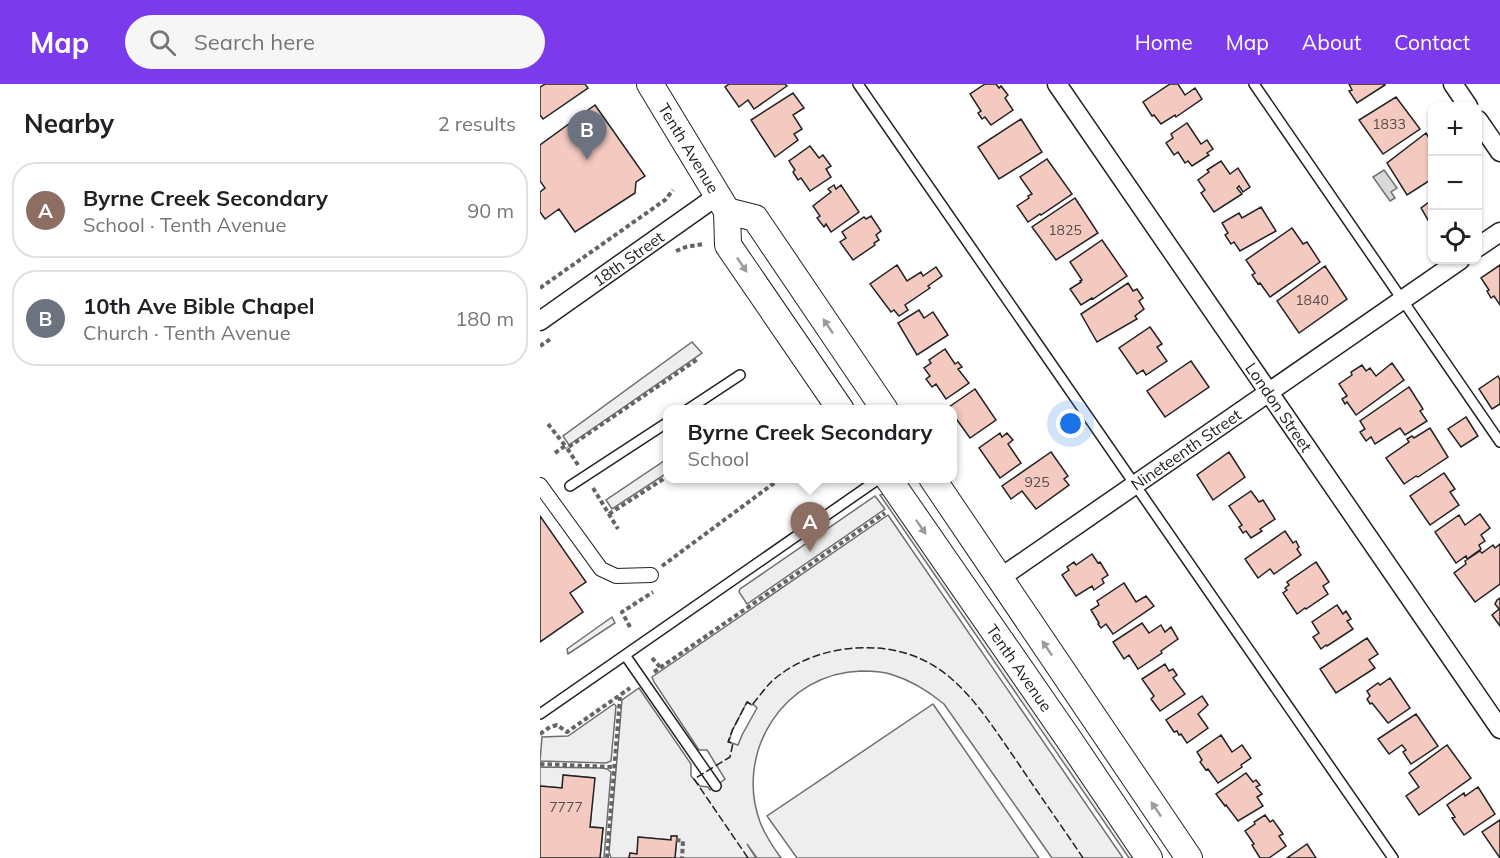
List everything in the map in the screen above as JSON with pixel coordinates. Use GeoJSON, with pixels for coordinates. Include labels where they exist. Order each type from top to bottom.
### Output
{"type":"FeatureCollection","features":[{"type":"Feature","properties":{"kind":"main road","name":"Tenth Avenue"},"geometry":{"type":"LineString","coordinates":[[658,87],[722,204],[728,245],[838,405]]}},
{"type":"Feature","properties":{"kind":"main road","name":"Tenth Avenue"},"geometry":{"type":"LineString","coordinates":[[722,204],[755,218],[882,405]]}},
{"type":"Feature","properties":{"kind":"main road","name":"Tenth Avenue"},"geometry":{"type":"LineString","coordinates":[[891,483],[1149,858]]}},
{"type":"Feature","properties":{"kind":"main road","name":"Tenth Avenue"},"geometry":{"type":"LineString","coordinates":[[935,483],[1189,858]]}},
{"type":"Feature","properties":{"kind":"street","name":"London Street"},"geometry":{"type":"LineString","coordinates":[[1058,84],[1500,729]]}},
{"type":"Feature","properties":{"kind":"street"},"geometry":{"type":"LineString","coordinates":[[1453,84],[1465,102]]}},
{"type":"Feature","properties":{"kind":"street"},"geometry":{"type":"LineString","coordinates":[[1482,126],[1500,152]]}},
{"type":"Feature","properties":{"kind":"street","name":"18th Street"},"geometry":{"type":"LineString","coordinates":[[540,321],[722,204]]}},
{"type":"Feature","properties":{"kind":"street"},"geometry":{"type":"LineString","coordinates":[[1482,244],[1500,232]]}},
{"type":"Feature","properties":{"kind":"street","name":"Nineteenth Street"},"geometry":{"type":"LineString","coordinates":[[1000,578],[1454,264]]}},
{"type":"Feature","properties":{"kind":"street"},"geometry":{"type":"LineString","coordinates":[[540,485],[601,570],[616,576],[651,575]]}},
{"type":"Feature","properties":{"kind":"lane"},"geometry":{"type":"LineString","coordinates":[[858,84],[1393,858]]}},
{"type":"Feature","properties":{"kind":"lane"},"geometry":{"type":"LineString","coordinates":[[1254,84],[1500,442]]}},
{"type":"Feature","properties":{"kind":"lane"},"geometry":{"type":"LineString","coordinates":[[695,405],[740,375]]}},
{"type":"Feature","properties":{"kind":"lane"},"geometry":{"type":"LineString","coordinates":[[570,486],[663,425]]}},
{"type":"Feature","properties":{"kind":"lane"},"geometry":{"type":"LineString","coordinates":[[540,714],[873,483]]}},
{"type":"Feature","properties":{"kind":"lane"},"geometry":{"type":"LineString","coordinates":[[625,654],[716,786]]}},
{"type":"Feature","properties":{"kind":"path"},"geometry":{"type":"LineString","coordinates":[[540,288],[665,200],[673,190]]}},
{"type":"Feature","properties":{"kind":"path"},"geometry":{"type":"LineString","coordinates":[[670,255],[679,249],[703,244]]}},
{"type":"Feature","properties":{"kind":"path"},"geometry":{"type":"LineString","coordinates":[[540,346],[558,333]]}},
{"type":"Feature","properties":{"kind":"path"},"geometry":{"type":"LineString","coordinates":[[555,453],[698,359]]}},
{"type":"Feature","properties":{"kind":"path"},"geometry":{"type":"LineString","coordinates":[[548,424],[580,469]]}},
{"type":"Feature","properties":{"kind":"path"},"geometry":{"type":"LineString","coordinates":[[609,514],[663,479]]}},
{"type":"Feature","properties":{"kind":"path"},"geometry":{"type":"LineString","coordinates":[[651,575],[774,483]]}},
{"type":"Feature","properties":{"kind":"path"},"geometry":{"type":"LineString","coordinates":[[592,487],[618,529]]}},
{"type":"Feature","properties":{"kind":"path"},"geometry":{"type":"LineString","coordinates":[[540,734],[556,725],[567,732],[888,511]]}},
{"type":"Feature","properties":{"kind":"path"},"geometry":{"type":"LineString","coordinates":[[630,627],[622,612],[661,586]]}},
{"type":"Feature","properties":{"kind":"path"},"geometry":{"type":"LineString","coordinates":[[652,658],[660,668]]}},
{"type":"Feature","properties":{"kind":"path"},"geometry":{"type":"LineString","coordinates":[[608,858],[620,696]]}},
{"type":"Feature","properties":{"kind":"path"},"geometry":{"type":"LineString","coordinates":[[540,764],[615,767]]}},
{"type":"Feature","properties":{"kind":"path"},"geometry":{"type":"LineString","coordinates":[[676,840],[683,841],[682,858]]}},
{"type":"Feature","properties":{"kind":"shaded area"},"geometry":{"type":"Polygon","coordinates":[[[1384,170],[1397,188],[1391,192],[1395,198],[1390,201],[1373,177],[1384,170]]]}},
{"type":"Feature","properties":{"kind":"shaded area"},"geometry":{"type":"Polygon","coordinates":[[[692,342],[702,353],[569,445],[563,436],[692,342]]]}},
{"type":"Feature","properties":{"kind":"shaded area"},"geometry":{"type":"Polygon","coordinates":[[[663,462],[663,476],[612,509],[606,500],[663,462]]]}},
{"type":"Feature","properties":{"kind":"shaded area"},"geometry":{"type":"Polygon","coordinates":[[[885,494],[1135,858],[1129,858],[880,495],[885,494]]]}},
{"type":"Feature","properties":{"kind":"shaded area"},"geometry":{"type":"Polygon","coordinates":[[[875,496],[885,509],[747,604],[739,592],[740,589],[875,496]]]}},
{"type":"Feature","properties":{"kind":"shaded area"},"geometry":{"type":"Polygon","coordinates":[[[888,515],[1123,858],[1052,858],[944,704],[920,687],[900,677],[881,672],[861,671],[834,675],[810,685],[789,701],[772,721],[760,744],[754,769],[754,795],[762,827],[781,858],[757,858],[747,844],[756,858],[675,858],[676,836],[672,836],[671,840],[639,837],[637,854],[630,853],[629,858],[611,858],[609,852],[622,700],[639,688],[691,764],[691,776],[700,786],[708,787],[710,790],[725,779],[707,750],[699,750],[652,677],[888,515]],[[747,702],[729,742],[738,745],[757,708],[747,702]]]}},
{"type":"Feature","properties":{"kind":"shaded area"},"geometry":{"type":"Polygon","coordinates":[[[612,617],[615,623],[568,654],[567,649],[612,617]]]}},
{"type":"Feature","properties":{"kind":"shaded area"},"geometry":{"type":"Polygon","coordinates":[[[614,704],[616,706],[611,761],[606,763],[540,761],[542,737],[568,736],[614,704]]]}},
{"type":"Feature","properties":{"kind":"shaded area"},"geometry":{"type":"Polygon","coordinates":[[[933,704],[1039,858],[797,858],[767,816],[933,704]]]}},
{"type":"Feature","properties":{"kind":"shaded area"},"geometry":{"type":"Polygon","coordinates":[[[540,767],[602,768],[611,772],[604,858],[600,858],[603,828],[590,827],[594,778],[564,775],[562,788],[540,786],[540,767]]]}},
{"type":"Feature","properties":{"kind":"building"},"geometry":{"type":"Polygon","coordinates":[[[545,84],[585,84],[588,88],[543,119],[540,115],[540,87],[545,84]]]}},
{"type":"Feature","properties":{"kind":"building"},"geometry":{"type":"Polygon","coordinates":[[[729,84],[785,84],[787,86],[754,109],[748,100],[739,107],[725,87],[729,84]]]}},
{"type":"Feature","properties":{"kind":"building"},"geometry":{"type":"Polygon","coordinates":[[[985,84],[996,84],[999,88],[1001,86],[1008,95],[1005,98],[1013,110],[991,125],[985,117],[982,119],[978,113],[981,111],[970,94],[985,84]]]}},
{"type":"Feature","properties":{"kind":"building"},"geometry":{"type":"Polygon","coordinates":[[[1170,84],[1178,84],[1185,95],[1195,88],[1202,99],[1176,117],[1175,115],[1161,124],[1154,115],[1152,116],[1143,102],[1170,84]]]}},
{"type":"Feature","properties":{"kind":"building"},"geometry":{"type":"Polygon","coordinates":[[[1349,84],[1385,85],[1357,103],[1349,91],[1352,90],[1349,84]]]}},
{"type":"Feature","properties":{"kind":"building"},"geometry":{"type":"Polygon","coordinates":[[[793,93],[804,108],[793,115],[802,129],[794,134],[798,140],[775,157],[751,120],[793,93]]]}},
{"type":"Feature","properties":{"kind":"building"},"geometry":{"type":"Polygon","coordinates":[[[1396,97],[1420,129],[1383,154],[1359,120],[1396,97]]]}},
{"type":"Feature","properties":{"kind":"building"},"geometry":{"type":"Polygon","coordinates":[[[595,105],[645,176],[636,182],[635,193],[575,232],[559,209],[545,219],[540,212],[540,192],[545,188],[540,181],[540,145],[595,105]]]}},
{"type":"Feature","properties":{"kind":"building"},"geometry":{"type":"Polygon","coordinates":[[[1021,119],[1042,152],[999,179],[978,147],[1021,119]]]}},
{"type":"Feature","properties":{"kind":"building"},"geometry":{"type":"Polygon","coordinates":[[[1187,123],[1201,144],[1207,140],[1213,149],[1207,153],[1209,155],[1192,166],[1188,161],[1185,163],[1178,152],[1174,155],[1166,143],[1173,138],[1171,134],[1187,123]]]}},
{"type":"Feature","properties":{"kind":"building"},"geometry":{"type":"Polygon","coordinates":[[[1426,133],[1428,136],[1428,182],[1407,195],[1387,163],[1426,133]]]}},
{"type":"Feature","properties":{"kind":"building"},"geometry":{"type":"Polygon","coordinates":[[[810,146],[819,158],[823,155],[831,166],[826,169],[831,177],[810,191],[801,178],[798,180],[789,161],[810,146]]]}},
{"type":"Feature","properties":{"kind":"building"},"geometry":{"type":"Polygon","coordinates":[[[1047,159],[1072,194],[1028,222],[1017,206],[1032,194],[1020,177],[1047,159]]]}},
{"type":"Feature","properties":{"kind":"building"},"geometry":{"type":"Polygon","coordinates":[[[1221,161],[1230,174],[1238,168],[1250,187],[1243,192],[1239,186],[1237,188],[1242,194],[1214,212],[1201,193],[1205,190],[1198,180],[1209,172],[1207,170],[1221,161]]]}},
{"type":"Feature","properties":{"kind":"building"},"geometry":{"type":"Polygon","coordinates":[[[834,185],[836,189],[841,185],[859,212],[831,232],[826,224],[824,227],[817,218],[820,216],[813,206],[831,192],[828,189],[834,185]]]}},
{"type":"Feature","properties":{"kind":"building"},"geometry":{"type":"Polygon","coordinates":[[[1075,198],[1098,233],[1056,260],[1032,227],[1075,198]]]}},
{"type":"Feature","properties":{"kind":"building"},"geometry":{"type":"Polygon","coordinates":[[[1428,203],[1428,220],[1421,208],[1428,203]]]}},
{"type":"Feature","properties":{"kind":"building"},"geometry":{"type":"Polygon","coordinates":[[[1261,207],[1276,231],[1240,251],[1225,235],[1228,233],[1222,223],[1239,213],[1242,218],[1261,207]]]}},
{"type":"Feature","properties":{"kind":"building"},"geometry":{"type":"Polygon","coordinates":[[[871,216],[881,231],[876,235],[879,240],[853,260],[840,242],[846,238],[842,232],[864,217],[866,219],[871,216]]]}},
{"type":"Feature","properties":{"kind":"building"},"geometry":{"type":"Polygon","coordinates":[[[1292,228],[1303,244],[1307,242],[1320,262],[1270,297],[1252,275],[1255,273],[1246,260],[1292,228]]]}},
{"type":"Feature","properties":{"kind":"building"},"geometry":{"type":"Polygon","coordinates":[[[1102,240],[1127,276],[1081,305],[1070,289],[1082,280],[1070,262],[1102,240]]]}},
{"type":"Feature","properties":{"kind":"building"},"geometry":{"type":"Polygon","coordinates":[[[897,265],[907,281],[921,272],[923,276],[936,267],[942,276],[928,286],[930,288],[905,305],[908,310],[899,316],[894,310],[891,312],[870,284],[897,265]]]}},
{"type":"Feature","properties":{"kind":"building"},"geometry":{"type":"Polygon","coordinates":[[[1500,265],[1500,305],[1494,296],[1491,298],[1481,278],[1500,265]]]}},
{"type":"Feature","properties":{"kind":"building"},"geometry":{"type":"Polygon","coordinates":[[[1325,266],[1347,299],[1299,333],[1277,301],[1325,266]]]}},
{"type":"Feature","properties":{"kind":"building"},"geometry":{"type":"Polygon","coordinates":[[[1128,283],[1133,291],[1137,289],[1143,298],[1139,301],[1144,309],[1135,316],[1137,319],[1097,342],[1081,314],[1128,283]]]}},
{"type":"Feature","properties":{"kind":"building"},"geometry":{"type":"Polygon","coordinates":[[[919,310],[924,318],[933,312],[948,335],[917,355],[898,323],[919,310]]]}},
{"type":"Feature","properties":{"kind":"building"},"geometry":{"type":"Polygon","coordinates":[[[1150,327],[1162,344],[1157,347],[1167,361],[1146,375],[1143,370],[1137,374],[1119,348],[1150,327]]]}},
{"type":"Feature","properties":{"kind":"building"},"geometry":{"type":"Polygon","coordinates":[[[945,349],[955,364],[958,362],[962,367],[958,369],[969,383],[946,399],[936,384],[932,387],[926,379],[930,376],[924,368],[931,363],[929,360],[945,349]]]}},
{"type":"Feature","properties":{"kind":"building"},"geometry":{"type":"Polygon","coordinates":[[[1191,361],[1209,387],[1165,417],[1147,391],[1191,361]]]}},
{"type":"Feature","properties":{"kind":"building"},"geometry":{"type":"Polygon","coordinates":[[[1392,363],[1404,380],[1356,415],[1342,399],[1347,396],[1339,384],[1362,365],[1366,371],[1370,368],[1376,376],[1392,363]]]}},
{"type":"Feature","properties":{"kind":"building"},"geometry":{"type":"Polygon","coordinates":[[[1498,376],[1500,404],[1492,409],[1479,389],[1498,376]]]}},
{"type":"Feature","properties":{"kind":"building"},"geometry":{"type":"Polygon","coordinates":[[[1409,387],[1423,409],[1420,411],[1427,421],[1405,435],[1400,428],[1375,444],[1371,437],[1366,441],[1360,432],[1365,429],[1360,421],[1409,387]]]}},
{"type":"Feature","properties":{"kind":"building"},"geometry":{"type":"Polygon","coordinates":[[[975,389],[996,420],[970,438],[957,420],[957,405],[952,405],[975,389]]]}},
{"type":"Feature","properties":{"kind":"building"},"geometry":{"type":"Polygon","coordinates":[[[1466,417],[1478,436],[1461,447],[1448,429],[1466,417]]]}},
{"type":"Feature","properties":{"kind":"building"},"geometry":{"type":"Polygon","coordinates":[[[1430,428],[1448,457],[1404,484],[1386,458],[1409,442],[1407,439],[1412,436],[1414,438],[1430,428]]]}},
{"type":"Feature","properties":{"kind":"building"},"geometry":{"type":"Polygon","coordinates":[[[1000,433],[1002,437],[1007,433],[1013,440],[1008,444],[1021,463],[1000,478],[979,448],[1000,433]]]}},
{"type":"Feature","properties":{"kind":"building"},"geometry":{"type":"Polygon","coordinates":[[[1051,452],[1068,476],[1064,479],[1069,485],[1036,509],[1022,491],[1011,499],[1002,486],[1051,452]]]}},
{"type":"Feature","properties":{"kind":"building"},"geometry":{"type":"Polygon","coordinates":[[[1229,452],[1245,477],[1213,500],[1197,475],[1229,452]]]}},
{"type":"Feature","properties":{"kind":"building"},"geometry":{"type":"Polygon","coordinates":[[[1444,473],[1455,489],[1450,492],[1459,505],[1430,525],[1410,496],[1444,473]]]}},
{"type":"Feature","properties":{"kind":"building"},"geometry":{"type":"Polygon","coordinates":[[[1251,491],[1259,502],[1263,500],[1275,519],[1251,538],[1246,531],[1243,533],[1239,527],[1242,525],[1229,506],[1251,491]]]}},
{"type":"Feature","properties":{"kind":"building"},"geometry":{"type":"Polygon","coordinates":[[[1480,514],[1490,528],[1481,535],[1485,541],[1479,545],[1481,549],[1467,559],[1466,556],[1456,563],[1435,532],[1459,515],[1465,525],[1480,514]]]}},
{"type":"Feature","properties":{"kind":"building"},"geometry":{"type":"Polygon","coordinates":[[[540,516],[586,582],[570,593],[583,612],[540,642],[540,516]]]}},
{"type":"Feature","properties":{"kind":"building"},"geometry":{"type":"Polygon","coordinates":[[[1285,531],[1293,543],[1296,541],[1301,555],[1274,574],[1270,569],[1258,578],[1245,559],[1285,531]]]}},
{"type":"Feature","properties":{"kind":"building"},"geometry":{"type":"Polygon","coordinates":[[[1500,544],[1500,584],[1475,602],[1454,573],[1466,564],[1465,561],[1480,551],[1482,553],[1493,545],[1495,548],[1500,544]]]}},
{"type":"Feature","properties":{"kind":"building"},"geometry":{"type":"Polygon","coordinates":[[[1092,554],[1108,575],[1102,579],[1104,583],[1094,590],[1092,586],[1076,596],[1062,575],[1074,562],[1076,565],[1092,554]]]}},
{"type":"Feature","properties":{"kind":"building"},"geometry":{"type":"Polygon","coordinates":[[[1316,562],[1329,582],[1323,586],[1328,594],[1297,614],[1283,593],[1289,585],[1287,582],[1316,562]]]}},
{"type":"Feature","properties":{"kind":"building"},"geometry":{"type":"Polygon","coordinates":[[[1124,583],[1136,602],[1146,596],[1154,606],[1113,634],[1106,624],[1101,628],[1091,610],[1099,605],[1097,601],[1124,583]]]}},
{"type":"Feature","properties":{"kind":"building"},"geometry":{"type":"Polygon","coordinates":[[[1500,598],[1500,626],[1492,615],[1499,609],[1495,604],[1500,598]]]}},
{"type":"Feature","properties":{"kind":"building"},"geometry":{"type":"Polygon","coordinates":[[[1337,605],[1343,614],[1346,611],[1351,619],[1347,621],[1353,629],[1321,649],[1313,637],[1319,633],[1312,622],[1337,605]]]}},
{"type":"Feature","properties":{"kind":"building"},"geometry":{"type":"Polygon","coordinates":[[[1142,623],[1149,633],[1161,625],[1165,632],[1171,627],[1178,639],[1138,669],[1129,655],[1124,659],[1113,642],[1142,623]]]}},
{"type":"Feature","properties":{"kind":"building"},"geometry":{"type":"Polygon","coordinates":[[[1367,638],[1378,654],[1369,660],[1375,668],[1336,693],[1320,669],[1367,638]]]}},
{"type":"Feature","properties":{"kind":"building"},"geometry":{"type":"Polygon","coordinates":[[[1165,664],[1169,671],[1173,669],[1177,675],[1173,678],[1185,694],[1160,711],[1151,699],[1154,696],[1142,679],[1165,664]]]}},
{"type":"Feature","properties":{"kind":"building"},"geometry":{"type":"Polygon","coordinates":[[[1390,678],[1410,708],[1388,723],[1372,703],[1370,704],[1367,691],[1390,678]]]}},
{"type":"Feature","properties":{"kind":"building"},"geometry":{"type":"Polygon","coordinates":[[[1202,696],[1208,705],[1198,714],[1208,728],[1187,743],[1181,734],[1174,732],[1166,720],[1202,696]]]}},
{"type":"Feature","properties":{"kind":"building"},"geometry":{"type":"Polygon","coordinates":[[[1416,714],[1438,746],[1411,764],[1403,752],[1406,750],[1402,745],[1389,754],[1378,739],[1416,714]]]}},
{"type":"Feature","properties":{"kind":"building"},"geometry":{"type":"Polygon","coordinates":[[[1221,735],[1232,752],[1242,745],[1251,758],[1218,783],[1200,762],[1202,760],[1197,752],[1221,735]]]}},
{"type":"Feature","properties":{"kind":"building"},"geometry":{"type":"Polygon","coordinates":[[[1447,745],[1471,778],[1419,815],[1406,796],[1419,787],[1409,773],[1447,745]]]}},
{"type":"Feature","properties":{"kind":"building"},"geometry":{"type":"Polygon","coordinates":[[[1246,773],[1253,782],[1256,780],[1260,785],[1256,787],[1262,794],[1257,797],[1263,806],[1238,821],[1216,794],[1246,773]]]}},
{"type":"Feature","properties":{"kind":"building"},"geometry":{"type":"Polygon","coordinates":[[[563,775],[595,778],[590,827],[603,828],[600,858],[540,858],[540,786],[562,788],[563,775]]]}},
{"type":"Feature","properties":{"kind":"building"},"geometry":{"type":"Polygon","coordinates":[[[1478,787],[1495,814],[1464,835],[1452,818],[1455,817],[1447,805],[1464,793],[1465,796],[1478,787]]]}},
{"type":"Feature","properties":{"kind":"building"},"geometry":{"type":"Polygon","coordinates":[[[1265,815],[1270,822],[1273,820],[1283,834],[1279,836],[1286,846],[1269,858],[1260,858],[1245,831],[1265,815]]]}},
{"type":"Feature","properties":{"kind":"building"},"geometry":{"type":"Polygon","coordinates":[[[1500,820],[1500,858],[1482,832],[1500,820]]]}},
{"type":"Feature","properties":{"kind":"building"},"geometry":{"type":"Polygon","coordinates":[[[671,836],[677,836],[675,858],[629,858],[630,853],[637,854],[638,837],[671,840],[671,836]]]}},
{"type":"Feature","properties":{"kind":"building"},"geometry":{"type":"Polygon","coordinates":[[[1307,844],[1316,858],[1287,858],[1307,844]]]}},
{"type":"Feature","properties":{"kind":"fence"},"geometry":{"type":"LineString","coordinates":[[748,858],[694,779],[730,757],[733,743],[728,742],[747,702],[752,705],[772,681],[800,662],[833,651],[855,648],[885,649],[910,655],[932,665],[952,679],[985,716],[1083,858]]}},
{"type":"Feature","properties":{"kind":"place","name":"10th Ave Bible Chapel"},"geometry":{"type":"Point","coordinates":[587,160]}},
{"type":"Feature","properties":{"kind":"place","name":"Byrne Creek Secondary"},"geometry":{"type":"Point","coordinates":[810,552]}}]}
